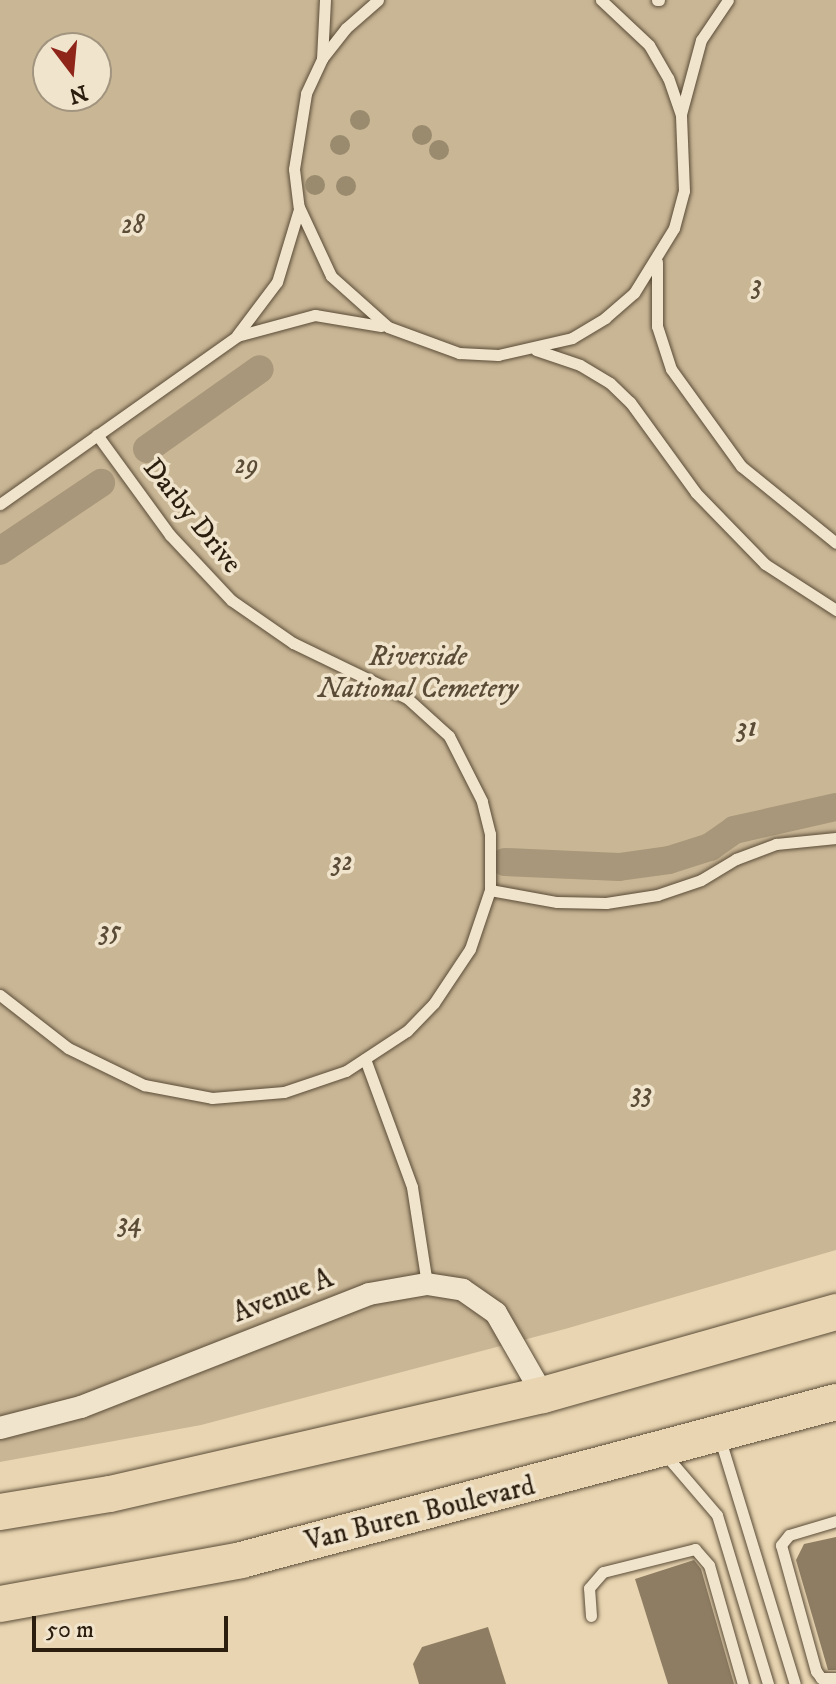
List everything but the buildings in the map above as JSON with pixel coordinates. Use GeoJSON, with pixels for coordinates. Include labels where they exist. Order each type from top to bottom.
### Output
{"type":"FeatureCollection","features":[{"type":"Feature","properties":{"kind":"main road"},"geometry":{"type":"LineString","coordinates":[[0,1512],[110,1494],[543,1395],[836,1312]]}},
{"type":"Feature","properties":{"kind":"main road","name":"Van Buren Boulevard"},"geometry":{"type":"LineString","coordinates":[[0,1604],[241,1560],[662,1452],[836,1402]]}},
{"type":"Feature","properties":{"kind":"street","name":"Avenue A"},"geometry":{"type":"LineString","coordinates":[[0,1428],[81,1407],[369,1294],[427,1284],[463,1290],[496,1313],[543,1395]]}},
{"type":"Feature","properties":{"kind":"lane"},"geometry":{"type":"LineString","coordinates":[[0,504],[237,336],[277,282],[299,207],[296,131],[322,59],[325,0]]}},
{"type":"Feature","properties":{"kind":"lane"},"geometry":{"type":"LineString","coordinates":[[322,59],[346,28],[378,0]]}},
{"type":"Feature","properties":{"kind":"lane"},"geometry":{"type":"LineString","coordinates":[[601,0],[649,45],[681,115]]}},
{"type":"Feature","properties":{"kind":"lane"},"geometry":{"type":"LineString","coordinates":[[728,0],[701,40],[681,115],[684,191],[657,262],[657,326],[671,369],[741,466],[836,543]]}},
{"type":"Feature","properties":{"kind":"lane"},"geometry":{"type":"LineString","coordinates":[[299,207],[331,276],[388,327]]}},
{"type":"Feature","properties":{"kind":"lane"},"geometry":{"type":"LineString","coordinates":[[535,350],[605,318],[657,262]]}},
{"type":"Feature","properties":{"kind":"lane"},"geometry":{"type":"LineString","coordinates":[[237,336],[315,315],[388,327],[459,353],[535,350],[580,365],[610,383],[630,402],[696,493],[765,564],[836,610]]}},
{"type":"Feature","properties":{"kind":"lane","name":"Darby Drive"},"geometry":{"type":"LineString","coordinates":[[0,995],[57,1041],[105,1069],[182,1094],[212,1098],[284,1092],[365,1059],[407,1031],[440,994],[470,949],[490,890],[490,834],[482,801],[449,736],[407,698],[293,643],[231,600],[170,535],[97,435]]}},
{"type":"Feature","properties":{"kind":"lane"},"geometry":{"type":"LineString","coordinates":[[490,890],[557,902],[606,903],[686,885],[776,844],[836,838]]}},
{"type":"Feature","properties":{"kind":"lane"},"geometry":{"type":"LineString","coordinates":[[365,1059],[412,1187],[427,1284]]}},
{"type":"Feature","properties":{"kind":"lane"},"geometry":{"type":"LineString","coordinates":[[719,1436],[795,1684]]}},
{"type":"Feature","properties":{"kind":"lane"},"geometry":{"type":"LineString","coordinates":[[662,1452],[717,1515],[768,1684]]}},
{"type":"Feature","properties":{"kind":"lane"},"geometry":{"type":"LineString","coordinates":[[836,1521],[789,1535],[781,1545],[816,1671],[827,1680],[836,1678]]}},
{"type":"Feature","properties":{"kind":"lane"},"geometry":{"type":"LineString","coordinates":[[591,1616],[589,1588],[603,1572],[695,1549],[709,1565],[743,1684]]}},
{"type":"Feature","properties":{"kind":"green space","name":"Riverside National Cemetery"},"geometry":{"type":"Polygon","coordinates":[[[0,0],[836,0],[836,1250],[565,1329],[201,1425],[0,1462],[0,0]]]}},
{"type":"Feature","properties":{"kind":"waterway"},"geometry":{"type":"LineString","coordinates":[[147,449],[260,369]]}},
{"type":"Feature","properties":{"kind":"waterway"},"geometry":{"type":"LineString","coordinates":[[0,551],[101,483]]}},
{"type":"Feature","properties":{"kind":"waterway"},"geometry":{"type":"LineString","coordinates":[[505,862],[619,867],[669,860],[710,847],[734,830],[836,807]]}},
{"type":"Feature","properties":{"kind":"park label","name":"28"},"geometry":{"type":"Point","coordinates":[133,225]}},
{"type":"Feature","properties":{"kind":"park label","name":"3"},"geometry":{"type":"Point","coordinates":[757,285]}},
{"type":"Feature","properties":{"kind":"park label","name":"29"},"geometry":{"type":"Point","coordinates":[247,465]}},
{"type":"Feature","properties":{"kind":"park label","name":"31"},"geometry":{"type":"Point","coordinates":[747,728]}},
{"type":"Feature","properties":{"kind":"park label","name":"32"},"geometry":{"type":"Point","coordinates":[342,862]}},
{"type":"Feature","properties":{"kind":"park label","name":"35"},"geometry":{"type":"Point","coordinates":[110,931]}},
{"type":"Feature","properties":{"kind":"park label","name":"33"},"geometry":{"type":"Point","coordinates":[642,1093]}},
{"type":"Feature","properties":{"kind":"park label","name":"34"},"geometry":{"type":"Point","coordinates":[130,1223]}}]}
